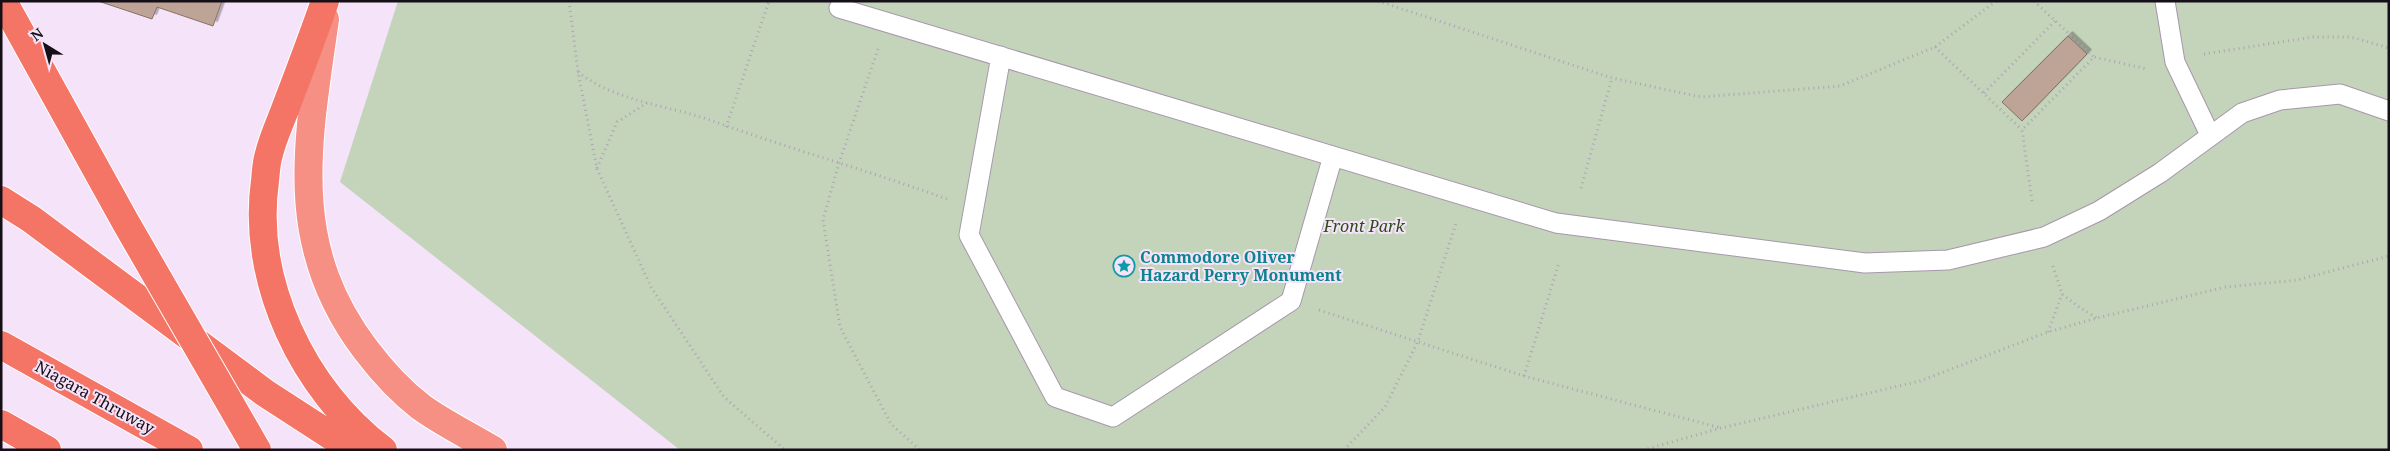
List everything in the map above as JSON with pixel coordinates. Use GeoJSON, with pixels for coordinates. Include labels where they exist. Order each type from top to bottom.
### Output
{"type":"FeatureCollection","features":[{"type":"Feature","properties":{"kind":"highway"},"geometry":{"type":"LineString","coordinates":[[3,1],[126,223],[257,450]]}},
{"type":"Feature","properties":{"kind":"highway"},"geometry":{"type":"LineString","coordinates":[[326,1],[268,155],[262,204],[263,231],[270,273],[282,315],[298,348],[339,410],[383,450]]}},
{"type":"Feature","properties":{"kind":"highway"},"geometry":{"type":"LineString","coordinates":[[326,1],[310,128],[308,196],[317,252],[330,289],[352,331],[385,374],[422,407],[493,450]]}},
{"type":"Feature","properties":{"kind":"highway"},"geometry":{"type":"LineString","coordinates":[[1,200],[31,220],[265,393],[353,450]]}},
{"type":"Feature","properties":{"kind":"highway","name":"Niagara Thruway"},"geometry":{"type":"LineString","coordinates":[[1,345],[189,450]]}},
{"type":"Feature","properties":{"kind":"highway"},"geometry":{"type":"LineString","coordinates":[[1,424],[47,450]]}},
{"type":"Feature","properties":{"kind":"lane"},"geometry":{"type":"LineString","coordinates":[[2165,1],[2175,62],[2210,135]]}},
{"type":"Feature","properties":{"kind":"lane"},"geometry":{"type":"LineString","coordinates":[[840,8],[1464,196],[1563,224],[1865,263],[1948,260],[2044,237],[2098,211],[2160,173],[2242,113],[2280,100],[2340,94],[2389,111]]}},
{"type":"Feature","properties":{"kind":"lane"},"geometry":{"type":"LineString","coordinates":[[1000,56],[969,235],[1055,397],[1113,417],[1291,301],[1333,156]]}},
{"type":"Feature","properties":{"kind":"path"},"geometry":{"type":"LineString","coordinates":[[570,1],[578,72],[597,168],[651,287],[724,397],[785,450]]}},
{"type":"Feature","properties":{"kind":"path"},"geometry":{"type":"LineString","coordinates":[[726,127],[769,1]]}},
{"type":"Feature","properties":{"kind":"path"},"geometry":{"type":"LineString","coordinates":[[1378,1],[1612,78],[1701,97],[1840,86],[1935,48],[1996,1]]}},
{"type":"Feature","properties":{"kind":"path"},"geometry":{"type":"LineString","coordinates":[[2034,1],[2094,57],[2150,70]]}},
{"type":"Feature","properties":{"kind":"path"},"geometry":{"type":"LineString","coordinates":[[1984,94],[2055,21]]}},
{"type":"Feature","properties":{"kind":"path"},"geometry":{"type":"LineString","coordinates":[[887,22],[839,163],[823,220],[840,328],[891,424],[920,450]]}},
{"type":"Feature","properties":{"kind":"path"},"geometry":{"type":"LineString","coordinates":[[2199,55],[2313,37],[2351,37],[2389,48]]}},
{"type":"Feature","properties":{"kind":"path"},"geometry":{"type":"LineString","coordinates":[[1935,48],[2022,130],[2032,201]]}},
{"type":"Feature","properties":{"kind":"path"},"geometry":{"type":"LineString","coordinates":[[2022,130],[2094,57]]}},
{"type":"Feature","properties":{"kind":"path"},"geometry":{"type":"LineString","coordinates":[[578,72],[606,90],[839,163],[974,209]]}},
{"type":"Feature","properties":{"kind":"path"},"geometry":{"type":"LineString","coordinates":[[1581,188],[1612,78]]}},
{"type":"Feature","properties":{"kind":"path"},"geometry":{"type":"LineString","coordinates":[[597,168],[617,122],[647,103]]}},
{"type":"Feature","properties":{"kind":"path"},"geometry":{"type":"LineString","coordinates":[[1344,450],[1385,407],[1418,341],[1464,196]]}},
{"type":"Feature","properties":{"kind":"path"},"geometry":{"type":"LineString","coordinates":[[1643,450],[1721,428],[1920,381],[2048,332],[2097,318],[2226,287],[2297,280],[2389,256]]}},
{"type":"Feature","properties":{"kind":"path"},"geometry":{"type":"LineString","coordinates":[[1524,376],[1558,263]]}},
{"type":"Feature","properties":{"kind":"path"},"geometry":{"type":"LineString","coordinates":[[2053,266],[2062,294],[2079,308],[2097,318]]}},
{"type":"Feature","properties":{"kind":"path"},"geometry":{"type":"LineString","coordinates":[[2048,332],[2062,294]]}},
{"type":"Feature","properties":{"kind":"path"},"geometry":{"type":"LineString","coordinates":[[1291,301],[1524,376],[1721,428]]}},
{"type":"Feature","properties":{"kind":"green space","name":"Front Park"},"geometry":{"type":"Polygon","coordinates":[[[398,1],[2389,1],[2389,450],[680,450],[340,182],[398,1]]]}},
{"type":"Feature","properties":{"kind":"building"},"geometry":{"type":"Polygon","coordinates":[[[98,1],[222,1],[213,26],[157,7],[152,19],[98,1]]]}},
{"type":"Feature","properties":{"kind":"building"},"geometry":{"type":"Polygon","coordinates":[[[2068,36],[2087,54],[2022,121],[2002,102],[2068,36]]]}},
{"type":"Feature","properties":{"kind":"place","name":"Commodore Oliver Hazard Perry Monument"},"geometry":{"type":"Point","coordinates":[1124,266]}}]}
